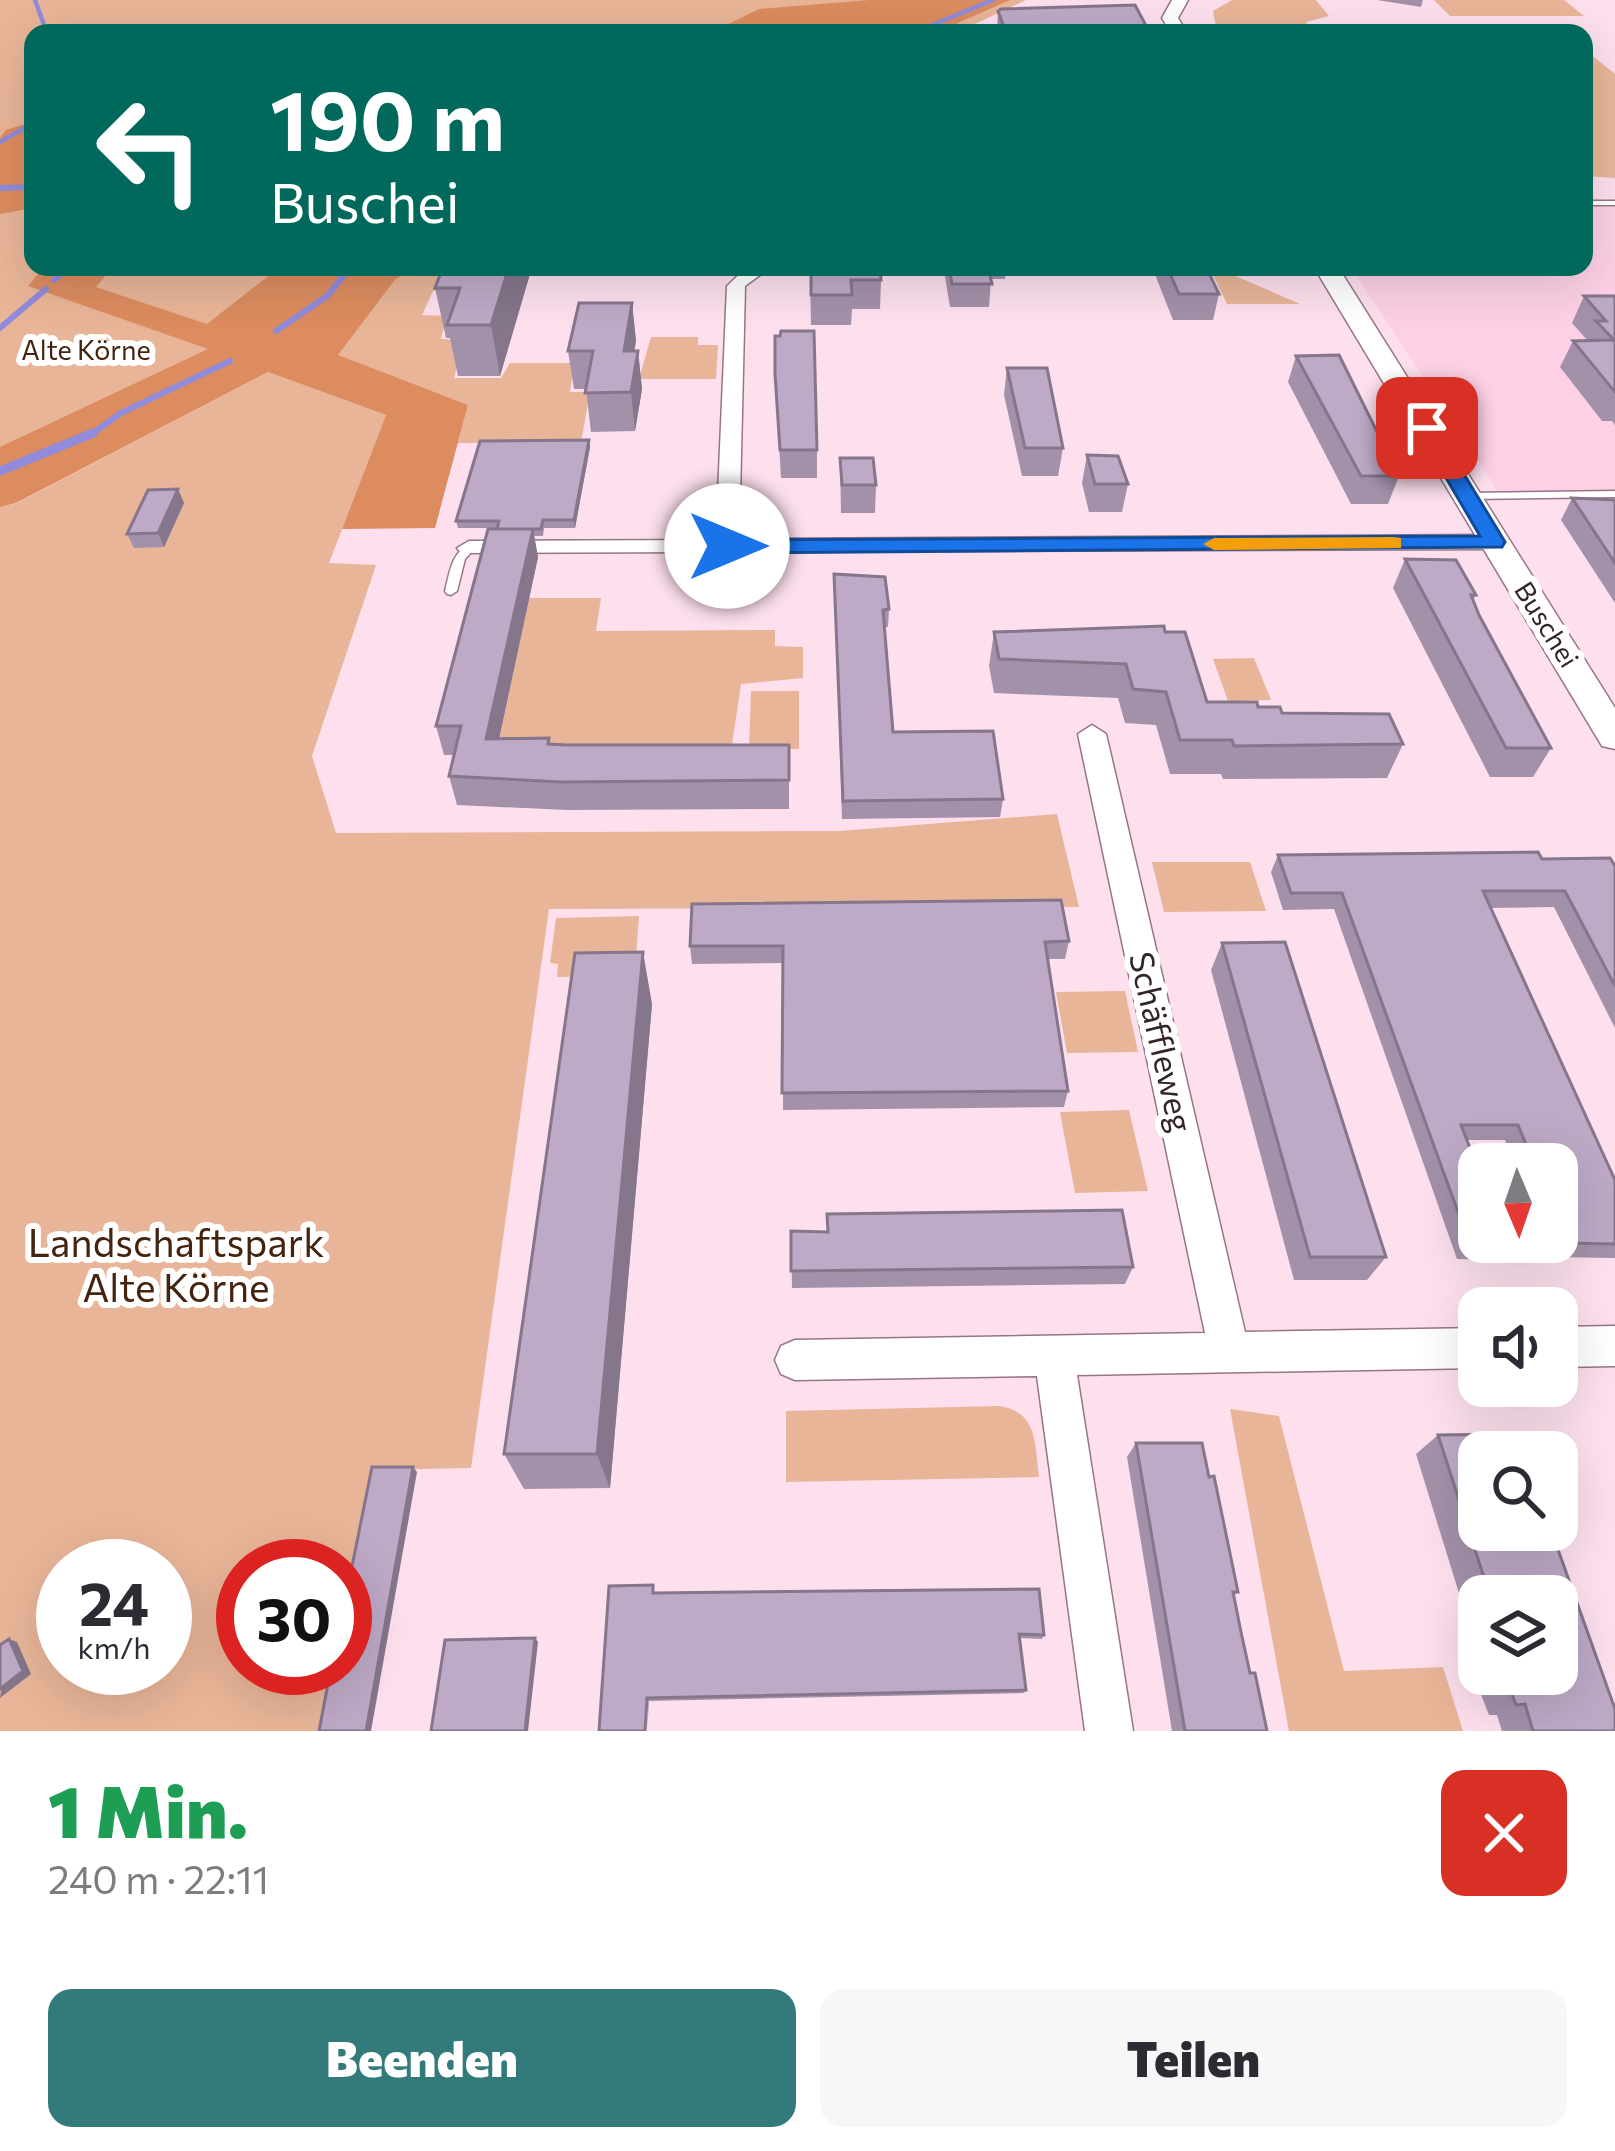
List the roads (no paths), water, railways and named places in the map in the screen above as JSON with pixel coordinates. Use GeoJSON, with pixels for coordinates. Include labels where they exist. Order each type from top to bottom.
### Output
{"type":"FeatureCollection","features":[{"type":"Feature","properties":{"kind":"street"},"geometry":{"type":"LineString","coordinates":[[727,546],[736,286],[743,276]]}},
{"type":"Feature","properties":{"kind":"street","name":"Buschei"},"geometry":{"type":"LineString","coordinates":[[1332,276],[1615,737]]}},
{"type":"Feature","properties":{"kind":"street"},"geometry":{"type":"LineString","coordinates":[[470,548],[1495,542]]}},
{"type":"Feature","properties":{"kind":"street","name":"Schäffleweg"},"geometry":{"type":"LineString","coordinates":[[1092,734],[1229,1350]]}},
{"type":"Feature","properties":{"kind":"street"},"geometry":{"type":"LineString","coordinates":[[1578,1347],[1615,1346]]}},
{"type":"Feature","properties":{"kind":"street"},"geometry":{"type":"LineString","coordinates":[[795,1360],[1458,1348]]}},
{"type":"Feature","properties":{"kind":"street"},"geometry":{"type":"LineString","coordinates":[[1054,1354],[1109,1731]]}},
{"type":"Feature","properties":{"kind":"lane"},"geometry":{"type":"LineString","coordinates":[[1469,496],[1615,494]]}},
{"type":"Feature","properties":{"kind":"lane"},"geometry":{"type":"LineString","coordinates":[[451,591],[459,558],[470,548]]}},
{"type":"Feature","properties":{"kind":"waterway"},"geometry":{"type":"LineString","coordinates":[[35,0],[44,24]]}},
{"type":"Feature","properties":{"kind":"waterway","name":"Alte Körne"},"geometry":{"type":"LineString","coordinates":[[935,24],[993,0]]}},
{"type":"Feature","properties":{"kind":"waterway"},"geometry":{"type":"LineString","coordinates":[[0,142],[24,128]]}},
{"type":"Feature","properties":{"kind":"waterway"},"geometry":{"type":"LineString","coordinates":[[0,188],[24,187]]}},
{"type":"Feature","properties":{"kind":"waterway"},"geometry":{"type":"LineString","coordinates":[[54,280],[59,276]]}},
{"type":"Feature","properties":{"kind":"waterway","name":"Alte Körne"},"geometry":{"type":"LineString","coordinates":[[276,331],[327,296],[344,276]]}},
{"type":"Feature","properties":{"kind":"waterway"},"geometry":{"type":"LineString","coordinates":[[0,328],[46,289]]}},
{"type":"Feature","properties":{"kind":"waterway","name":"Alte Körne"},"geometry":{"type":"LineString","coordinates":[[89,436],[121,413],[230,361]]}},
{"type":"Feature","properties":{"kind":"waterway","name":"Alte Körne"},"geometry":{"type":"LineString","coordinates":[[0,471],[93,433]]}},
{"type":"Feature","properties":{"kind":"park label","name":"Landschaftspark Alte Körne"},"geometry":{"type":"Point","coordinates":[176,1266]}}]}
